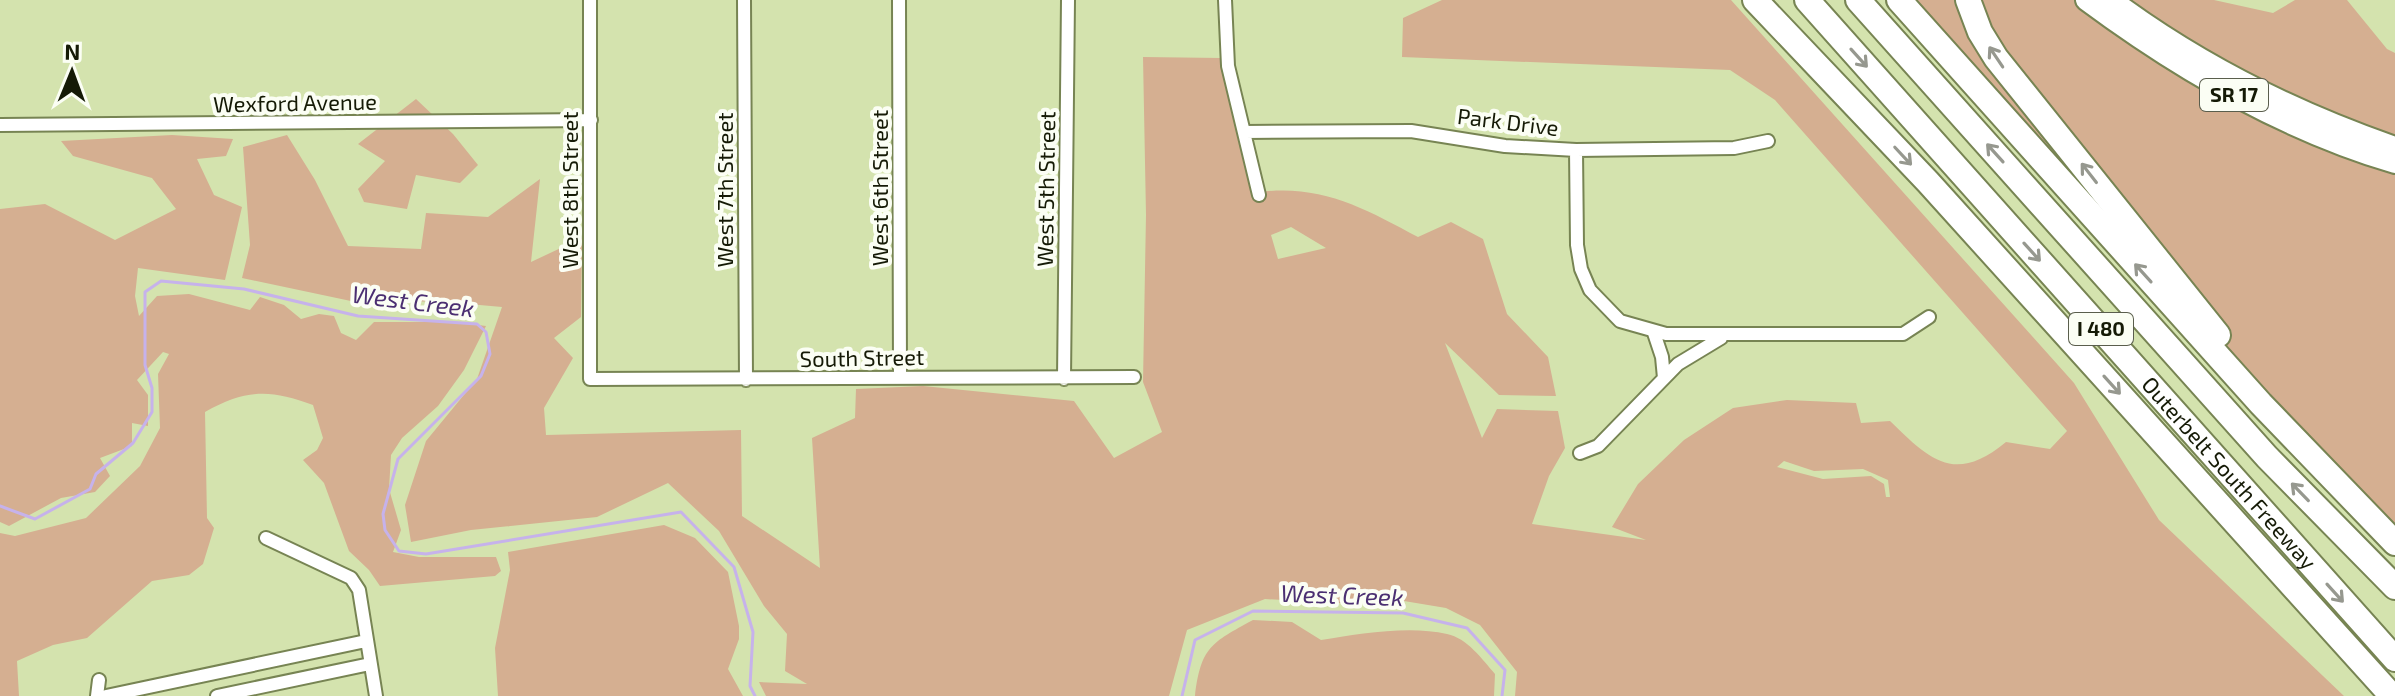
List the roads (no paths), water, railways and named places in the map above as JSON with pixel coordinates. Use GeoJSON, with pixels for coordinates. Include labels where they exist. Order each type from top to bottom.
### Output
{"type":"FeatureCollection","features":[{"type":"Feature","properties":{"kind":"highway"},"geometry":{"type":"LineString","coordinates":[[1755,0],[1928,182],[2392,696]]}},
{"type":"Feature","properties":{"kind":"highway","name":"Outerbelt South Freeway"},"geometry":{"type":"LineString","coordinates":[[1807,0],[2395,659]]}},
{"type":"Feature","properties":{"kind":"highway","name":"Outerbelt South Freeway"},"geometry":{"type":"LineString","coordinates":[[1858,0],[2267,457],[2395,587]]}},
{"type":"Feature","properties":{"kind":"highway"},"geometry":{"type":"LineString","coordinates":[[1899,0],[2347,496],[2395,543]]}},
{"type":"Feature","properties":{"kind":"highway"},"geometry":{"type":"LineString","coordinates":[[1968,0],[1980,32],[2014,82],[2347,496]]}},
{"type":"Feature","properties":{"kind":"main road","name":"SR 17"},"geometry":{"type":"LineString","coordinates":[[2086,0],[2160,53],[2240,98],[2311,131],[2395,163]]}},
{"type":"Feature","properties":{"kind":"main road","name":"SR 17"},"geometry":{"type":"LineString","coordinates":[[2112,0],[2170,41],[2245,83],[2320,119],[2395,147]]}},
{"type":"Feature","properties":{"kind":"street","name":"West 8th Street"},"geometry":{"type":"LineString","coordinates":[[590,0],[590,379]]}},
{"type":"Feature","properties":{"kind":"street","name":"West 7th Street"},"geometry":{"type":"LineString","coordinates":[[744,0],[746,380]]}},
{"type":"Feature","properties":{"kind":"street","name":"West 6th Street"},"geometry":{"type":"LineString","coordinates":[[899,0],[900,376]]}},
{"type":"Feature","properties":{"kind":"street","name":"West 5th Street"},"geometry":{"type":"LineString","coordinates":[[1064,379],[1068,0]]}},
{"type":"Feature","properties":{"kind":"street"},"geometry":{"type":"LineString","coordinates":[[1225,0],[1228,66],[1259,195]]}},
{"type":"Feature","properties":{"kind":"street","name":"Wexford Avenue"},"geometry":{"type":"LineString","coordinates":[[0,125],[591,120]]}},
{"type":"Feature","properties":{"kind":"street","name":"Park Drive"},"geometry":{"type":"LineString","coordinates":[[1244,132],[1411,131],[1505,146],[1576,150],[1734,148],[1768,141]]}},
{"type":"Feature","properties":{"kind":"street"},"geometry":{"type":"LineString","coordinates":[[1576,150],[1577,245],[1590,290],[1620,321],[1654,333],[1903,334],[1929,317]]}},
{"type":"Feature","properties":{"kind":"street"},"geometry":{"type":"LineString","coordinates":[[1654,333],[1662,357],[1664,378]]}},
{"type":"Feature","properties":{"kind":"street"},"geometry":{"type":"LineString","coordinates":[[1580,453],[1598,446],[1690,355],[1728,335]]}},
{"type":"Feature","properties":{"kind":"street","name":"South Street"},"geometry":{"type":"LineString","coordinates":[[590,379],[1134,377]]}},
{"type":"Feature","properties":{"kind":"street"},"geometry":{"type":"LineString","coordinates":[[266,538],[351,578],[359,590],[376,696]]}},
{"type":"Feature","properties":{"kind":"street"},"geometry":{"type":"LineString","coordinates":[[106,696],[366,641]]}},
{"type":"Feature","properties":{"kind":"street"},"geometry":{"type":"LineString","coordinates":[[217,696],[370,664]]}},
{"type":"Feature","properties":{"kind":"street"},"geometry":{"type":"LineString","coordinates":[[97,696],[99,680]]}},
{"type":"Feature","properties":{"kind":"waterway","name":"West Creek"},"geometry":{"type":"LineString","coordinates":[[0,506],[35,519],[90,489],[96,474],[133,443],[152,412],[152,388],[145,365],[145,292],[161,281],[244,289],[358,316],[477,324],[486,332],[490,354],[481,376],[398,459],[383,514],[385,530],[399,551],[426,554],[681,512],[734,567],[753,632],[750,686],[755,696]]}},
{"type":"Feature","properties":{"kind":"waterway","name":"West Creek"},"geometry":{"type":"LineString","coordinates":[[1182,696],[1195,640],[1253,611],[1403,613],[1467,628],[1505,670],[1502,696]]}}]}
